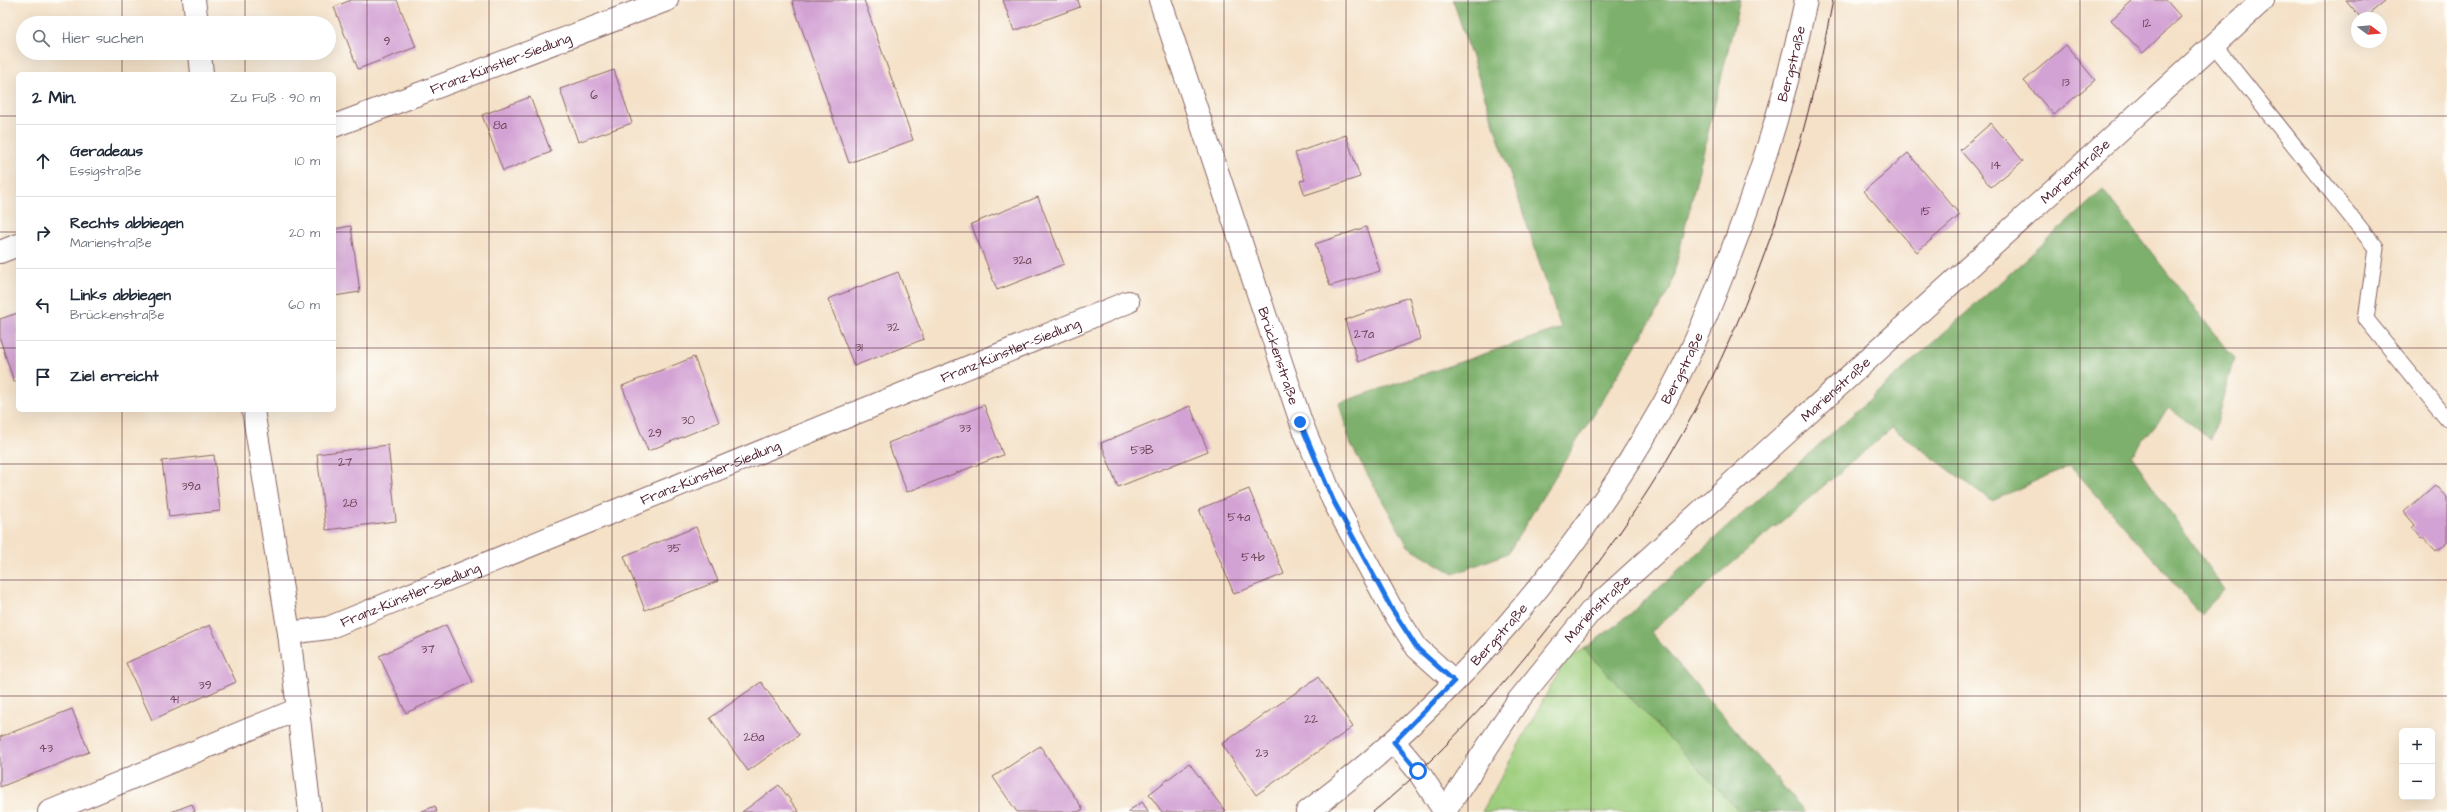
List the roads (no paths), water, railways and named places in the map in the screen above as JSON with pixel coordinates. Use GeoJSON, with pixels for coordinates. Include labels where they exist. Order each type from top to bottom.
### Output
{"type":"FeatureCollection","features":[{"type":"Feature","properties":{"kind":"street"},"geometry":{"type":"LineString","coordinates":[[194,0],[195,16]]}},
{"type":"Feature","properties":{"kind":"street","name":"Franz-Künstler-Siedlung"},"geometry":{"type":"LineString","coordinates":[[336,125],[667,0]]}},
{"type":"Feature","properties":{"kind":"street","name":"Brückenstraße"},"geometry":{"type":"LineString","coordinates":[[1160,0],[1300,422],[1314,457],[1359,552],[1404,629],[1417,648],[1454,681]]}},
{"type":"Feature","properties":{"kind":"street","name":"Bergstraße"},"geometry":{"type":"LineString","coordinates":[[1454,681],[1565,554],[1618,480],[1664,404],[1706,316],[1742,227],[1771,140],[1794,56],[1806,0]]}},
{"type":"Feature","properties":{"kind":"street","name":"Marienstraße"},"geometry":{"type":"LineString","coordinates":[[1445,811],[1517,702],[1590,612],[2263,0]]}},
{"type":"Feature","properties":{"kind":"street"},"geometry":{"type":"LineString","coordinates":[[201,60],[202,72]]}},
{"type":"Feature","properties":{"kind":"street"},"geometry":{"type":"LineString","coordinates":[[0,252],[16,246]]}},
{"type":"Feature","properties":{"kind":"street","name":"Franz-Künstler-Siedlung"},"geometry":{"type":"LineString","coordinates":[[289,633],[328,628],[1128,302]]}},
{"type":"Feature","properties":{"kind":"street"},"geometry":{"type":"LineString","coordinates":[[253,412],[289,633],[296,710],[310,812]]}},
{"type":"Feature","properties":{"kind":"street"},"geometry":{"type":"LineString","coordinates":[[1307,812],[1394,742],[1454,681]]}},
{"type":"Feature","properties":{"kind":"street"},"geometry":{"type":"LineString","coordinates":[[49,812],[296,710]]}},
{"type":"Feature","properties":{"kind":"street"},"geometry":{"type":"LineString","coordinates":[[1394,742],[1418,771],[1445,811]]}},
{"type":"Feature","properties":{"kind":"lane"},"geometry":{"type":"LineString","coordinates":[[2214,45],[2376,248],[2366,319],[2447,419]]}},
{"type":"Feature","properties":{"kind":"tram line"},"geometry":{"type":"LineString","coordinates":[[1373,812],[1444,747],[1489,699],[1531,650],[1569,602],[1636,509],[1681,436],[1708,385],[1733,332],[1755,279],[1775,224],[1808,113],[1833,0]]}}]}
